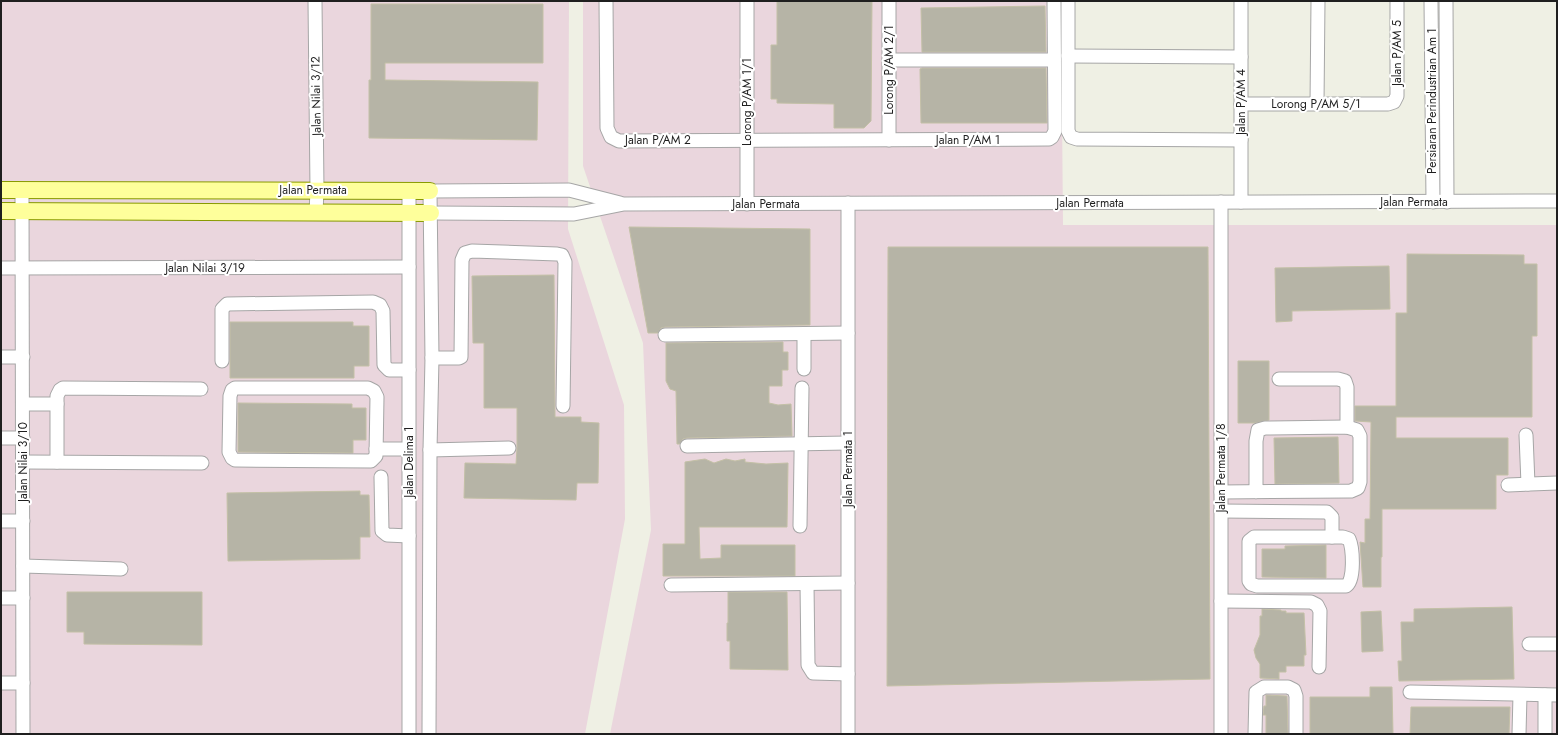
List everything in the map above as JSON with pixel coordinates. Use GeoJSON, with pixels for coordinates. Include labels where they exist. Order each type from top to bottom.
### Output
{"type":"FeatureCollection","features":[{"type":"Feature","properties":{"kind":"main road","name":"Jalan Permata"},"geometry":{"type":"LineString","coordinates":[[1,190],[430,191]]}},
{"type":"Feature","properties":{"kind":"main road","name":"Jalan Permata"},"geometry":{"type":"LineString","coordinates":[[1,211],[431,213]]}},
{"type":"Feature","properties":{"kind":"street","name":"Jalan Nilai 3/12"},"geometry":{"type":"LineString","coordinates":[[315,1],[316,213]]}},
{"type":"Feature","properties":{"kind":"street","name":"Jalan P/AM 2"},"geometry":{"type":"LineString","coordinates":[[606,1],[607,128],[611,137],[619,141],[747,140]]}},
{"type":"Feature","properties":{"kind":"street","name":"Lorong P/AM 1/1"},"geometry":{"type":"LineString","coordinates":[[746,204],[748,1]]}},
{"type":"Feature","properties":{"kind":"street","name":"Lorong P/AM 2/1"},"geometry":{"type":"LineString","coordinates":[[888,1],[889,140]]}},
{"type":"Feature","properties":{"kind":"street","name":"Jalan P/AM 1"},"geometry":{"type":"LineString","coordinates":[[747,140],[1049,139],[1055,131],[1054,1]]}},
{"type":"Feature","properties":{"kind":"street"},"geometry":{"type":"LineString","coordinates":[[1068,1],[1068,131],[1074,139],[1241,140]]}},
{"type":"Feature","properties":{"kind":"street","name":"Jalan P/AM 4"},"geometry":{"type":"LineString","coordinates":[[1241,1],[1241,202]]}},
{"type":"Feature","properties":{"kind":"street"},"geometry":{"type":"LineString","coordinates":[[1317,104],[1318,1]]}},
{"type":"Feature","properties":{"kind":"street","name":"Jalan P/AM 5"},"geometry":{"type":"LineString","coordinates":[[1391,104],[1394,102],[1396,96],[1397,1]]}},
{"type":"Feature","properties":{"kind":"street","name":"Persiaran Perindustrian Am 1"},"geometry":{"type":"LineString","coordinates":[[1431,1],[1433,202]]}},
{"type":"Feature","properties":{"kind":"street","name":"Persiaran Perindustrian Am 1"},"geometry":{"type":"LineString","coordinates":[[1446,1],[1447,202]]}},
{"type":"Feature","properties":{"kind":"street"},"geometry":{"type":"LineString","coordinates":[[1068,56],[1241,57]]}},
{"type":"Feature","properties":{"kind":"street"},"geometry":{"type":"LineString","coordinates":[[889,60],[1054,60]]}},
{"type":"Feature","properties":{"kind":"street","name":"Lorong P/AM 5/1"},"geometry":{"type":"LineString","coordinates":[[1241,104],[1391,104]]}},
{"type":"Feature","properties":{"kind":"street","name":"Jalan Nilai 3/10"},"geometry":{"type":"LineString","coordinates":[[22,190],[23,734]]}},
{"type":"Feature","properties":{"kind":"street","name":"Jalan Delima 1"},"geometry":{"type":"LineString","coordinates":[[409,190],[409,734]]}},
{"type":"Feature","properties":{"kind":"street","name":"Jalan Permata"},"geometry":{"type":"LineString","coordinates":[[430,191],[569,190],[624,204]]}},
{"type":"Feature","properties":{"kind":"street","name":"Jalan Delima 1"},"geometry":{"type":"LineString","coordinates":[[429,734],[430,450],[432,358],[430,191]]}},
{"type":"Feature","properties":{"kind":"street","name":"Jalan Permata"},"geometry":{"type":"LineString","coordinates":[[431,213],[574,214],[624,204],[1557,201]]}},
{"type":"Feature","properties":{"kind":"street","name":"Jalan Permata 1/8"},"geometry":{"type":"LineString","coordinates":[[1221,202],[1221,734]]}},
{"type":"Feature","properties":{"kind":"street","name":"Jalan Permata 1"},"geometry":{"type":"LineString","coordinates":[[848,203],[848,734]]}},
{"type":"Feature","properties":{"kind":"street"},"geometry":{"type":"LineString","coordinates":[[432,358],[461,357],[462,260],[465,253],[472,251],[562,255],[565,262],[563,406]]}},
{"type":"Feature","properties":{"kind":"street","name":"Jalan Nilai 3/19"},"geometry":{"type":"LineString","coordinates":[[1,268],[409,268]]}},
{"type":"Feature","properties":{"kind":"street"},"geometry":{"type":"LineString","coordinates":[[222,361],[222,309],[227,304],[373,302],[380,305],[383,311],[384,365],[389,370],[409,370]]}},
{"type":"Feature","properties":{"kind":"street"},"geometry":{"type":"LineString","coordinates":[[665,335],[848,333]]}},
{"type":"Feature","properties":{"kind":"street"},"geometry":{"type":"LineString","coordinates":[[804,334],[804,368]]}},
{"type":"Feature","properties":{"kind":"street"},"geometry":{"type":"LineString","coordinates":[[1,357],[23,357]]}},
{"type":"Feature","properties":{"kind":"street"},"geometry":{"type":"LineString","coordinates":[[1280,379],[1338,379],[1345,381],[1347,388],[1347,427]]}},
{"type":"Feature","properties":{"kind":"street"},"geometry":{"type":"LineString","coordinates":[[57,462],[58,393],[60,390],[66,388],[201,389]]}},
{"type":"Feature","properties":{"kind":"street"},"geometry":{"type":"LineString","coordinates":[[239,388],[368,388],[374,391],[377,397],[376,449],[376,456],[371,461],[235,460],[232,458],[230,452],[232,390],[239,388]]}},
{"type":"Feature","properties":{"kind":"street"},"geometry":{"type":"LineString","coordinates":[[800,526],[802,388]]}},
{"type":"Feature","properties":{"kind":"street"},"geometry":{"type":"LineString","coordinates":[[23,404],[58,404]]}},
{"type":"Feature","properties":{"kind":"street"},"geometry":{"type":"LineString","coordinates":[[1221,492],[1256,492],[1351,491],[1358,488],[1360,482],[1360,436],[1357,430],[1347,427],[1264,428],[1258,430],[1256,441],[1256,492]]}},
{"type":"Feature","properties":{"kind":"street"},"geometry":{"type":"LineString","coordinates":[[1526,435],[1528,484]]}},
{"type":"Feature","properties":{"kind":"street"},"geometry":{"type":"LineString","coordinates":[[1,438],[23,438]]}},
{"type":"Feature","properties":{"kind":"street"},"geometry":{"type":"LineString","coordinates":[[687,446],[848,443]]}},
{"type":"Feature","properties":{"kind":"street"},"geometry":{"type":"LineString","coordinates":[[430,450],[509,448]]}},
{"type":"Feature","properties":{"kind":"street"},"geometry":{"type":"LineString","coordinates":[[376,449],[408,449]]}},
{"type":"Feature","properties":{"kind":"street"},"geometry":{"type":"LineString","coordinates":[[23,462],[202,463]]}},
{"type":"Feature","properties":{"kind":"street"},"geometry":{"type":"LineString","coordinates":[[382,477],[382,531],[387,535],[409,536]]}},
{"type":"Feature","properties":{"kind":"street"},"geometry":{"type":"LineString","coordinates":[[1508,485],[1557,483]]}},
{"type":"Feature","properties":{"kind":"street"},"geometry":{"type":"LineString","coordinates":[[1221,511],[1327,512],[1332,517],[1332,537]]}},
{"type":"Feature","properties":{"kind":"street"},"geometry":{"type":"LineString","coordinates":[[1,521],[23,521]]}},
{"type":"Feature","properties":{"kind":"street"},"geometry":{"type":"LineString","coordinates":[[1254,537],[1332,537],[1343,537],[1349,539],[1352,545],[1352,578],[1349,585],[1257,586],[1251,584],[1249,581],[1249,541],[1254,537]]}},
{"type":"Feature","properties":{"kind":"street"},"geometry":{"type":"LineString","coordinates":[[23,566],[121,569]]}},
{"type":"Feature","properties":{"kind":"street"},"geometry":{"type":"LineString","coordinates":[[671,585],[848,583]]}},
{"type":"Feature","properties":{"kind":"street"},"geometry":{"type":"LineString","coordinates":[[807,584],[808,665],[813,673],[848,674]]}},
{"type":"Feature","properties":{"kind":"street"},"geometry":{"type":"LineString","coordinates":[[1,598],[23,598]]}},
{"type":"Feature","properties":{"kind":"street"},"geometry":{"type":"LineString","coordinates":[[1221,601],[1311,602],[1317,605],[1320,611],[1319,667]]}},
{"type":"Feature","properties":{"kind":"street"},"geometry":{"type":"LineString","coordinates":[[1530,644],[1557,644]]}},
{"type":"Feature","properties":{"kind":"street"},"geometry":{"type":"LineString","coordinates":[[1,683],[23,683]]}},
{"type":"Feature","properties":{"kind":"street"},"geometry":{"type":"LineString","coordinates":[[1255,734],[1256,692],[1264,687],[1288,687],[1294,690],[1296,696],[1296,734]]}},
{"type":"Feature","properties":{"kind":"street"},"geometry":{"type":"LineString","coordinates":[[1410,692],[1551,695],[1545,734]]}},
{"type":"Feature","properties":{"kind":"street"},"geometry":{"type":"LineString","coordinates":[[1520,695],[1520,734]]}},
{"type":"Feature","properties":{"kind":"shaded area"},"geometry":{"type":"Polygon","coordinates":[[[1,1],[569,1],[568,229],[624,405],[625,519],[585,734],[1,734],[1,1]]]}},
{"type":"Feature","properties":{"kind":"shaded area"},"geometry":{"type":"Polygon","coordinates":[[[583,1],[1061,1],[1063,225],[1557,225],[1557,734],[610,734],[651,530],[643,343],[583,166],[583,1]]]}},
{"type":"Feature","properties":{"kind":"building"},"geometry":{"type":"Polygon","coordinates":[[[777,1],[872,1],[871,121],[864,128],[834,128],[834,104],[777,103],[777,99],[771,99],[771,45],[777,45],[777,1]]]}},
{"type":"Feature","properties":{"kind":"building"},"geometry":{"type":"Polygon","coordinates":[[[371,4],[543,4],[543,63],[385,63],[385,80],[538,82],[537,140],[369,138],[371,4]]]}},
{"type":"Feature","properties":{"kind":"building"},"geometry":{"type":"Polygon","coordinates":[[[1045,6],[1046,52],[922,52],[921,8],[1045,6]]]}},
{"type":"Feature","properties":{"kind":"building"},"geometry":{"type":"Polygon","coordinates":[[[1046,68],[1047,123],[921,123],[920,69],[1046,68]]]}},
{"type":"Feature","properties":{"kind":"building"},"geometry":{"type":"Polygon","coordinates":[[[629,227],[810,229],[810,325],[665,327],[661,328],[658,333],[648,333],[629,227]]]}},
{"type":"Feature","properties":{"kind":"building"},"geometry":{"type":"Polygon","coordinates":[[[888,247],[1208,247],[1210,679],[887,686],[888,247]]]}},
{"type":"Feature","properties":{"kind":"building"},"geometry":{"type":"Polygon","coordinates":[[[1407,254],[1524,255],[1524,264],[1537,264],[1537,336],[1532,336],[1532,417],[1396,417],[1396,438],[1508,438],[1508,475],[1496,475],[1496,509],[1382,509],[1381,587],[1363,587],[1360,542],[1365,543],[1365,519],[1370,519],[1371,422],[1355,421],[1355,406],[1396,406],[1396,313],[1407,313],[1407,254]]]}},
{"type":"Feature","properties":{"kind":"building"},"geometry":{"type":"Polygon","coordinates":[[[1389,266],[1390,309],[1292,311],[1292,321],[1276,322],[1275,268],[1389,266]]]}},
{"type":"Feature","properties":{"kind":"building"},"geometry":{"type":"Polygon","coordinates":[[[554,275],[555,417],[581,417],[581,422],[599,423],[598,483],[577,483],[576,500],[464,498],[465,463],[516,464],[517,448],[517,408],[484,408],[484,343],[473,343],[472,276],[554,275]]]}},
{"type":"Feature","properties":{"kind":"building"},"geometry":{"type":"Polygon","coordinates":[[[230,322],[353,322],[353,326],[369,326],[369,366],[354,366],[354,378],[230,378],[230,322]]]}},
{"type":"Feature","properties":{"kind":"building"},"geometry":{"type":"Polygon","coordinates":[[[783,342],[783,352],[788,352],[788,370],[782,370],[782,386],[769,386],[769,403],[778,405],[791,404],[792,436],[687,438],[683,439],[680,444],[677,444],[676,391],[670,389],[666,381],[666,343],[783,342]]]}},
{"type":"Feature","properties":{"kind":"building"},"geometry":{"type":"Polygon","coordinates":[[[1238,361],[1269,361],[1269,420],[1255,423],[1238,423],[1238,361]]]}},
{"type":"Feature","properties":{"kind":"building"},"geometry":{"type":"Polygon","coordinates":[[[238,403],[352,404],[352,408],[366,408],[366,440],[353,440],[353,453],[238,452],[238,403]]]}},
{"type":"Feature","properties":{"kind":"building"},"geometry":{"type":"Polygon","coordinates":[[[1338,437],[1339,483],[1275,484],[1274,438],[1338,437]]]}},
{"type":"Feature","properties":{"kind":"building"},"geometry":{"type":"Polygon","coordinates":[[[705,459],[714,463],[726,459],[735,461],[745,459],[745,462],[766,464],[788,463],[787,527],[699,527],[700,559],[721,558],[721,545],[795,545],[795,576],[663,576],[663,544],[685,544],[685,462],[705,459]]]}},
{"type":"Feature","properties":{"kind":"building"},"geometry":{"type":"Polygon","coordinates":[[[360,491],[360,495],[369,495],[370,537],[360,537],[360,559],[228,561],[227,493],[360,491]]]}},
{"type":"Feature","properties":{"kind":"building"},"geometry":{"type":"Polygon","coordinates":[[[1326,545],[1326,578],[1262,577],[1262,549],[1285,549],[1285,546],[1326,545]]]}},
{"type":"Feature","properties":{"kind":"building"},"geometry":{"type":"Polygon","coordinates":[[[67,592],[202,592],[202,645],[84,644],[84,632],[67,632],[67,592]]]}},
{"type":"Feature","properties":{"kind":"building"},"geometry":{"type":"Polygon","coordinates":[[[728,592],[787,592],[788,670],[730,669],[730,641],[727,641],[728,592]]]}},
{"type":"Feature","properties":{"kind":"building"},"geometry":{"type":"Polygon","coordinates":[[[1512,607],[1514,679],[1399,681],[1398,661],[1402,661],[1401,622],[1414,622],[1414,609],[1512,607]]]}},
{"type":"Feature","properties":{"kind":"building"},"geometry":{"type":"Polygon","coordinates":[[[1262,609],[1281,610],[1286,611],[1286,613],[1304,613],[1306,655],[1304,655],[1304,666],[1286,666],[1286,672],[1279,672],[1279,679],[1260,678],[1260,664],[1256,658],[1254,650],[1260,635],[1260,616],[1262,616],[1262,609]]]}},
{"type":"Feature","properties":{"kind":"building"},"geometry":{"type":"Polygon","coordinates":[[[1381,611],[1383,651],[1362,652],[1361,612],[1381,611]]]}},
{"type":"Feature","properties":{"kind":"building"},"geometry":{"type":"Polygon","coordinates":[[[1370,687],[1392,687],[1393,734],[1310,734],[1310,697],[1370,697],[1370,687]]]}},
{"type":"Feature","properties":{"kind":"building"},"geometry":{"type":"Polygon","coordinates":[[[1266,695],[1287,696],[1288,734],[1266,734],[1266,715],[1263,715],[1264,706],[1266,706],[1266,695]]]}},
{"type":"Feature","properties":{"kind":"building"},"geometry":{"type":"Polygon","coordinates":[[[1411,707],[1510,707],[1509,734],[1410,734],[1411,707]]]}}]}
